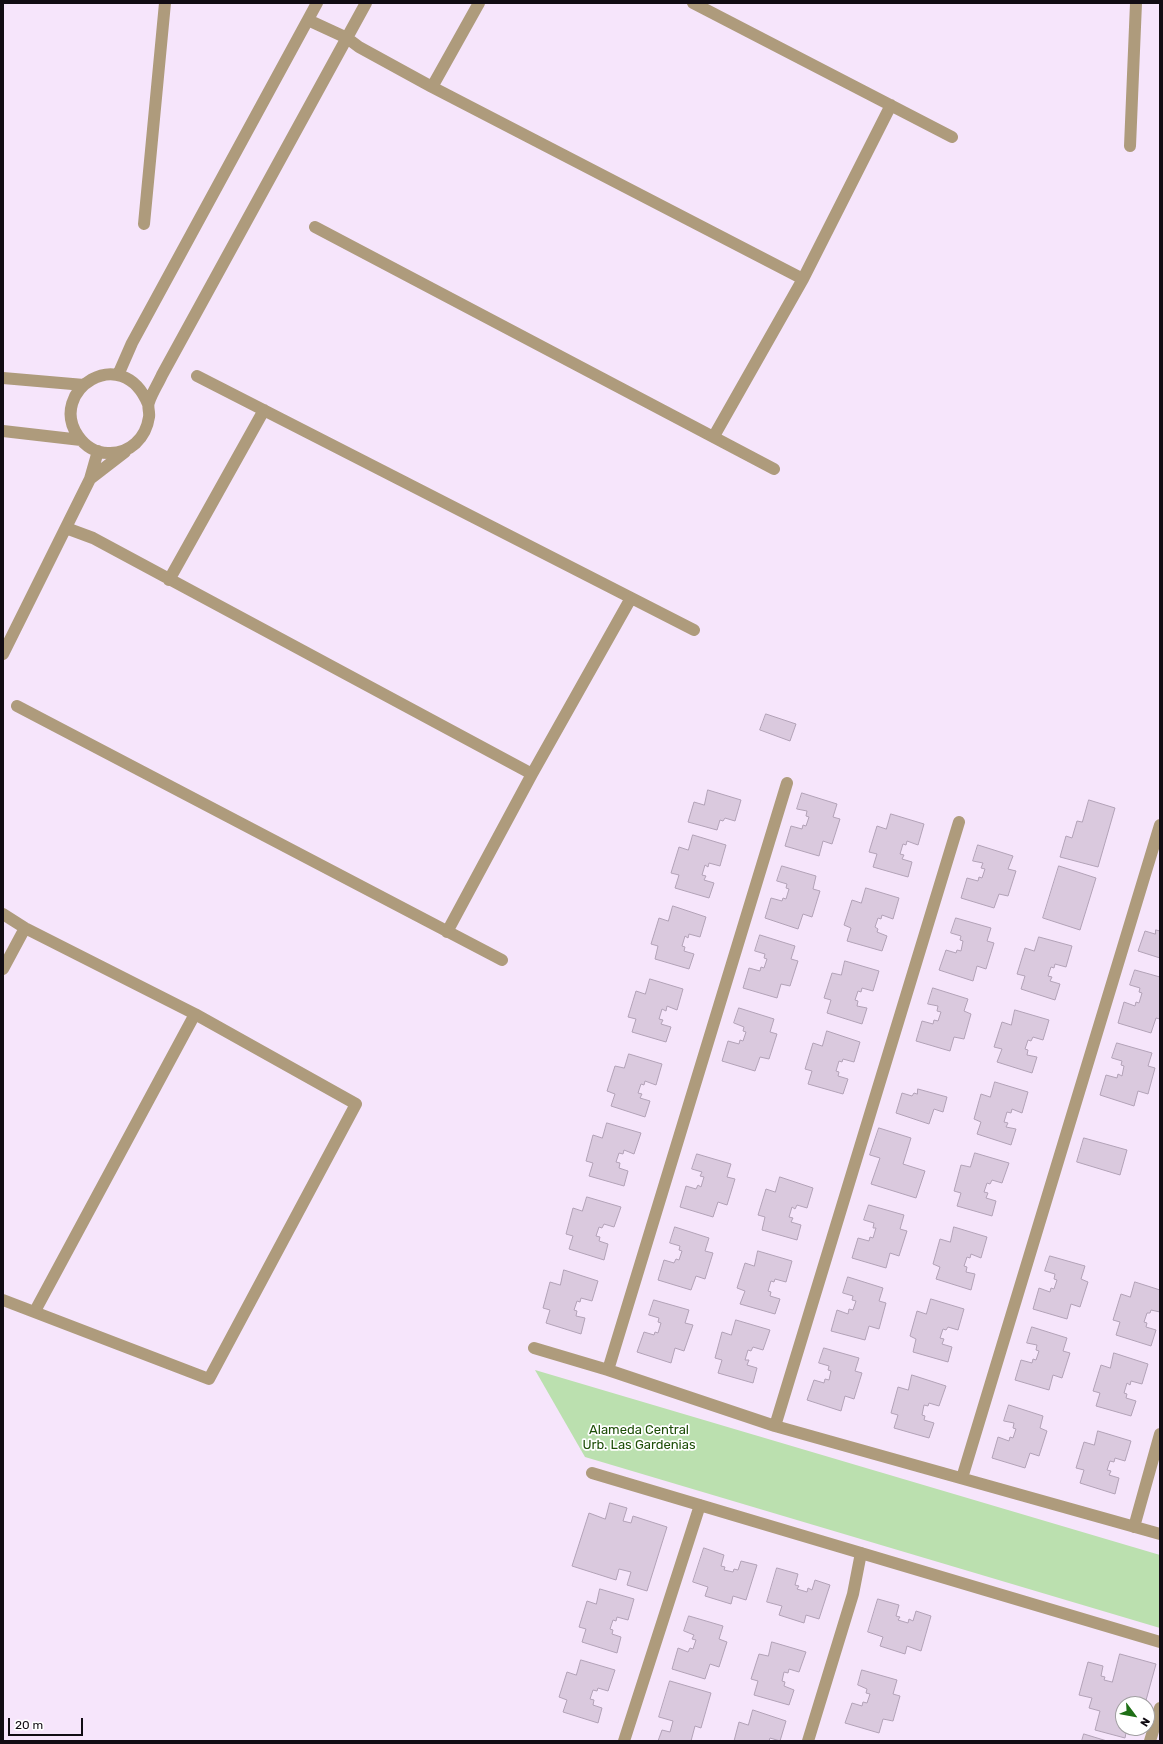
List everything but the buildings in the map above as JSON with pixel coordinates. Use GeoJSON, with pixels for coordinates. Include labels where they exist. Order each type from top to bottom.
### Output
{"type":"FeatureCollection","features":[{"type":"Feature","properties":{"kind":"street"},"geometry":{"type":"LineString","coordinates":[[144,224],[165,3]]}},
{"type":"Feature","properties":{"kind":"street"},"geometry":{"type":"LineString","coordinates":[[118,375],[132,343],[317,3]]}},
{"type":"Feature","properties":{"kind":"street"},"geometry":{"type":"LineString","coordinates":[[148,404],[162,375],[366,3]]}},
{"type":"Feature","properties":{"kind":"street"},"geometry":{"type":"LineString","coordinates":[[432,87],[479,3]]}},
{"type":"Feature","properties":{"kind":"street"},"geometry":{"type":"LineString","coordinates":[[693,3],[952,137]]}},
{"type":"Feature","properties":{"kind":"street"},"geometry":{"type":"LineString","coordinates":[[1130,146],[1136,3]]}},
{"type":"Feature","properties":{"kind":"street"},"geometry":{"type":"LineString","coordinates":[[308,20],[347,38],[359,47],[432,87],[803,279]]}},
{"type":"Feature","properties":{"kind":"street"},"geometry":{"type":"LineString","coordinates":[[714,436],[803,279],[891,105]]}},
{"type":"Feature","properties":{"kind":"street"},"geometry":{"type":"LineString","coordinates":[[315,227],[714,436],[774,469]]}},
{"type":"Feature","properties":{"kind":"street"},"geometry":{"type":"LineString","coordinates":[[90,479],[137,443],[144,435],[150,414],[144,394],[137,385],[128,379],[118,375],[100,376],[84,385],[77,393],[71,412],[75,432],[81,440],[88,447],[108,453],[118,453],[137,443]]}},
{"type":"Feature","properties":{"kind":"street"},"geometry":{"type":"LineString","coordinates":[[197,376],[694,630]]}},
{"type":"Feature","properties":{"kind":"street"},"geometry":{"type":"LineString","coordinates":[[3,378],[84,385]]}},
{"type":"Feature","properties":{"kind":"street"},"geometry":{"type":"LineString","coordinates":[[169,580],[264,410]]}},
{"type":"Feature","properties":{"kind":"street"},"geometry":{"type":"LineString","coordinates":[[3,432],[81,440]]}},
{"type":"Feature","properties":{"kind":"street"},"geometry":{"type":"LineString","coordinates":[[3,654],[90,479],[98,451]]}},
{"type":"Feature","properties":{"kind":"street"},"geometry":{"type":"LineString","coordinates":[[66,528],[93,538],[532,774]]}},
{"type":"Feature","properties":{"kind":"street"},"geometry":{"type":"LineString","coordinates":[[447,932],[532,774],[631,598]]}},
{"type":"Feature","properties":{"kind":"street"},"geometry":{"type":"LineString","coordinates":[[17,706],[502,960]]}},
{"type":"Feature","properties":{"kind":"street"},"geometry":{"type":"LineString","coordinates":[[608,1370],[787,783]]}},
{"type":"Feature","properties":{"kind":"street"},"geometry":{"type":"LineString","coordinates":[[775,1426],[959,822]]}},
{"type":"Feature","properties":{"kind":"street"},"geometry":{"type":"LineString","coordinates":[[962,1478],[1160,825]]}},
{"type":"Feature","properties":{"kind":"street"},"geometry":{"type":"LineString","coordinates":[[3,914],[24,928],[195,1014],[356,1104],[209,1379],[3,1300]]}},
{"type":"Feature","properties":{"kind":"street"},"geometry":{"type":"LineString","coordinates":[[3,969],[24,928]]}},
{"type":"Feature","properties":{"kind":"street"},"geometry":{"type":"LineString","coordinates":[[35,1311],[195,1014]]}},
{"type":"Feature","properties":{"kind":"street"},"geometry":{"type":"LineString","coordinates":[[534,1348],[608,1370],[775,1426],[1160,1534]]}},
{"type":"Feature","properties":{"kind":"street"},"geometry":{"type":"LineString","coordinates":[[1134,1527],[1160,1434]]}},
{"type":"Feature","properties":{"kind":"street"},"geometry":{"type":"LineString","coordinates":[[592,1473],[1160,1642]]}},
{"type":"Feature","properties":{"kind":"street"},"geometry":{"type":"LineString","coordinates":[[624,1741],[700,1505]]}},
{"type":"Feature","properties":{"kind":"street"},"geometry":{"type":"LineString","coordinates":[[808,1741],[853,1594],[861,1553]]}},
{"type":"Feature","properties":{"kind":"street"},"geometry":{"type":"LineString","coordinates":[[1150,1741],[1160,1708]]}},
{"type":"Feature","properties":{"kind":"green space","name":"Alameda Central Urb. Las Gardenias"},"geometry":{"type":"Polygon","coordinates":[[[535,1370],[1160,1555],[1160,1628],[585,1457],[535,1370]]]}}]}
